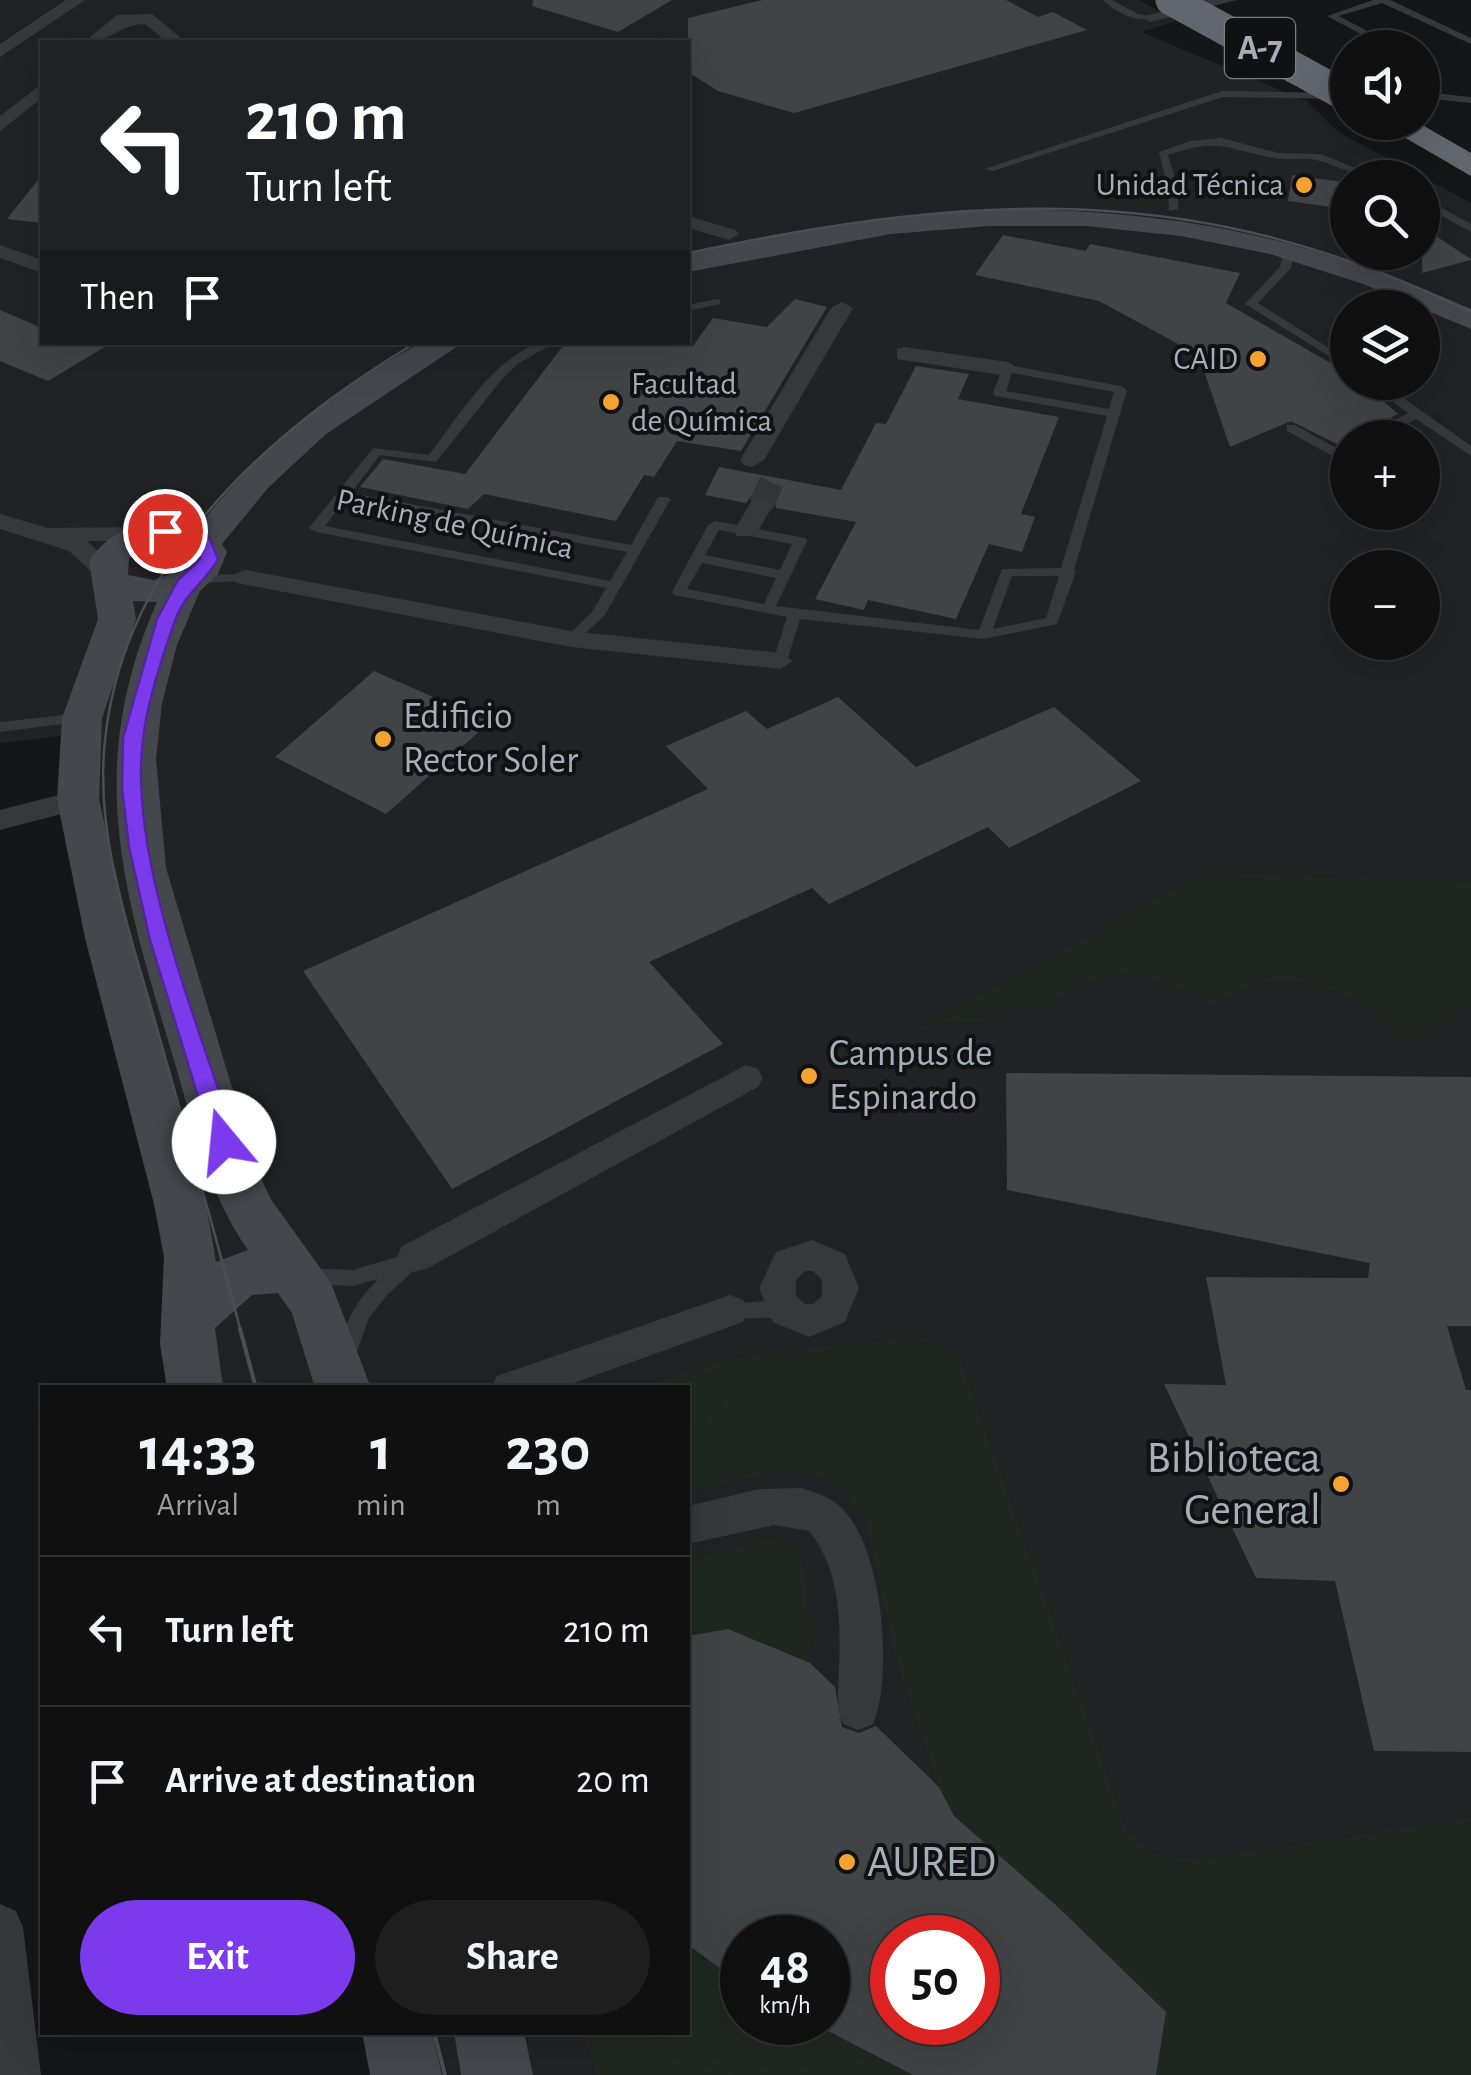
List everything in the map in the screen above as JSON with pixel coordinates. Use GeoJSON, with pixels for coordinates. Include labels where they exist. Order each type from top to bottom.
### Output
{"type":"FeatureCollection","features":[{"type":"Feature","properties":{"kind":"highway","name":"A-7"},"geometry":{"type":"LineString","coordinates":[[1206,0],[1330,66]]}},
{"type":"Feature","properties":{"kind":"highway","name":"A-7"},"geometry":{"type":"LineString","coordinates":[[1161,8],[1330,88]]}},
{"type":"Feature","properties":{"kind":"highway"},"geometry":{"type":"LineString","coordinates":[[1440,133],[1471,144]]}},
{"type":"Feature","properties":{"kind":"highway"},"geometry":{"type":"LineString","coordinates":[[1437,140],[1471,166]]}},
{"type":"Feature","properties":{"kind":"main road"},"geometry":{"type":"LineString","coordinates":[[690,243],[926,204],[1089,201],[1174,209],[1330,245]]}},
{"type":"Feature","properties":{"kind":"main road"},"geometry":{"type":"LineString","coordinates":[[690,263],[893,224],[1018,215],[1087,215],[1184,225],[1289,249],[1395,286],[1471,320]]}},
{"type":"Feature","properties":{"kind":"main road"},"geometry":{"type":"LineString","coordinates":[[1399,270],[1471,300]]}},
{"type":"Feature","properties":{"kind":"main road"},"geometry":{"type":"LineString","coordinates":[[195,1385],[190,1257],[180,1204],[108,938],[78,800],[82,718],[117,619],[108,576],[114,550],[156,532],[276,426],[346,372],[393,345]]}},
{"type":"Feature","properties":{"kind":"main road"},"geometry":{"type":"LineString","coordinates":[[344,1385],[317,1310],[247,1206],[224,1142],[161,940],[139,847],[132,788],[133,738],[166,619],[246,490],[332,410],[393,370],[442,345]]}},
{"type":"Feature","properties":{"kind":"main road"},"geometry":{"type":"LineString","coordinates":[[156,532],[188,534],[198,566]]}},
{"type":"Feature","properties":{"kind":"main road"},"geometry":{"type":"LineString","coordinates":[[108,576],[142,591],[198,566]]}},
{"type":"Feature","properties":{"kind":"main road"},"geometry":{"type":"LineString","coordinates":[[190,1313],[228,1281],[259,1270],[295,1273]]}},
{"type":"Feature","properties":{"kind":"main road"},"geometry":{"type":"LineString","coordinates":[[398,2035],[406,2075]]}},
{"type":"Feature","properties":{"kind":"main road"},"geometry":{"type":"LineString","coordinates":[[489,2035],[496,2075]]}},
{"type":"Feature","properties":{"kind":"street"},"geometry":{"type":"LineString","coordinates":[[5,46],[77,0]]}},
{"type":"Feature","properties":{"kind":"street"},"geometry":{"type":"LineString","coordinates":[[1161,8],[1229,0]]}},
{"type":"Feature","properties":{"kind":"street"},"geometry":{"type":"LineString","coordinates":[[151,1],[153,24]]}},
{"type":"Feature","properties":{"kind":"street"},"geometry":{"type":"LineString","coordinates":[[117,32],[151,1]]}},
{"type":"Feature","properties":{"kind":"street"},"geometry":{"type":"LineString","coordinates":[[117,32],[153,24],[175,40]]}},
{"type":"Feature","properties":{"kind":"street"},"geometry":{"type":"LineString","coordinates":[[0,125],[40,91]]}},
{"type":"Feature","properties":{"kind":"street"},"geometry":{"type":"LineString","coordinates":[[690,223],[729,234]]}},
{"type":"Feature","properties":{"kind":"street"},"geometry":{"type":"LineString","coordinates":[[0,251],[40,265]]}},
{"type":"Feature","properties":{"kind":"street"},"geometry":{"type":"LineString","coordinates":[[752,460],[842,308]]}},
{"type":"Feature","properties":{"kind":"street"},"geometry":{"type":"LineString","coordinates":[[905,354],[1008,370]]}},
{"type":"Feature","properties":{"kind":"street"},"geometry":{"type":"LineString","coordinates":[[746,530],[761,505]]}},
{"type":"Feature","properties":{"kind":"street"},"geometry":{"type":"LineString","coordinates":[[0,520],[78,546],[108,576]]}},
{"type":"Feature","properties":{"kind":"street"},"geometry":{"type":"LineString","coordinates":[[48,533],[156,532]]}},
{"type":"Feature","properties":{"kind":"street"},"geometry":{"type":"LineString","coordinates":[[246,578],[571,640],[780,661]]}},
{"type":"Feature","properties":{"kind":"street"},"geometry":{"type":"LineString","coordinates":[[4,816],[78,800]]}},
{"type":"Feature","properties":{"kind":"street"},"geometry":{"type":"LineString","coordinates":[[415,1257],[746,1078]]}},
{"type":"Feature","properties":{"kind":"street"},"geometry":{"type":"LineString","coordinates":[[800,1258],[821,1260],[839,1272],[844,1291],[836,1308],[817,1318],[793,1315],[777,1299],[776,1278],[781,1270],[800,1258]]}},
{"type":"Feature","properties":{"kind":"street"},"geometry":{"type":"LineString","coordinates":[[519,1385],[730,1311]]}},
{"type":"Feature","properties":{"kind":"street"},"geometry":{"type":"LineString","coordinates":[[690,1525],[772,1506],[805,1508],[839,1530],[849,1558],[864,1663],[858,1709]]}},
{"type":"Feature","properties":{"kind":"street"},"geometry":{"type":"LineString","coordinates":[[0,1928],[17,2075]]}},
{"type":"Feature","properties":{"kind":"lane"},"geometry":{"type":"LineString","coordinates":[[1106,0],[1136,16],[1161,8]]}},
{"type":"Feature","properties":{"kind":"lane"},"geometry":{"type":"LineString","coordinates":[[1359,30],[1331,16],[1383,0],[1471,40]]}},
{"type":"Feature","properties":{"kind":"lane"},"geometry":{"type":"LineString","coordinates":[[989,170],[1222,94],[1330,96]]}},
{"type":"Feature","properties":{"kind":"lane"},"geometry":{"type":"LineString","coordinates":[[1440,96],[1471,100]]}},
{"type":"Feature","properties":{"kind":"lane"},"geometry":{"type":"LineString","coordinates":[[1174,209],[1163,154],[1190,144],[1222,141],[1278,156],[1317,156],[1330,161]]}},
{"type":"Feature","properties":{"kind":"lane"},"geometry":{"type":"LineString","coordinates":[[1440,211],[1471,229]]}},
{"type":"Feature","properties":{"kind":"lane"},"geometry":{"type":"LineString","coordinates":[[1289,249],[1285,268],[1251,304],[1330,354]]}},
{"type":"Feature","properties":{"kind":"lane"},"geometry":{"type":"LineString","coordinates":[[690,308],[716,302]]}},
{"type":"Feature","properties":{"kind":"lane","name":"Parking de Química"},"geometry":{"type":"LineString","coordinates":[[545,345],[508,367],[432,459],[377,451],[316,528],[615,586]]}},
{"type":"Feature","properties":{"kind":"lane"},"geometry":{"type":"LineString","coordinates":[[769,607],[800,541],[715,525],[679,592],[795,614],[984,635],[1052,621],[1070,572],[1121,390],[1008,370],[999,393],[1114,413]]}},
{"type":"Feature","properties":{"kind":"lane"},"geometry":{"type":"LineString","coordinates":[[1397,400],[1471,452]]}},
{"type":"Feature","properties":{"kind":"lane"},"geometry":{"type":"LineString","coordinates":[[1404,420],[1416,414]]}},
{"type":"Feature","properties":{"kind":"lane"},"geometry":{"type":"LineString","coordinates":[[1291,428],[1330,450]]}},
{"type":"Feature","properties":{"kind":"lane","name":"Parking de Química"},"geometry":{"type":"LineString","coordinates":[[341,495],[635,550]]}},
{"type":"Feature","properties":{"kind":"lane","name":"Parking de Química"},"geometry":{"type":"LineString","coordinates":[[571,640],[598,616],[664,500]]}},
{"type":"Feature","properties":{"kind":"lane"},"geometry":{"type":"LineString","coordinates":[[699,558],[784,575]]}},
{"type":"Feature","properties":{"kind":"lane"},"geometry":{"type":"LineString","coordinates":[[198,566],[246,578]]}},
{"type":"Feature","properties":{"kind":"lane"},"geometry":{"type":"LineString","coordinates":[[198,566],[246,578]]}},
{"type":"Feature","properties":{"kind":"lane"},"geometry":{"type":"LineString","coordinates":[[984,635],[1007,572],[1070,572]]}},
{"type":"Feature","properties":{"kind":"lane"},"geometry":{"type":"LineString","coordinates":[[780,661],[795,614]]}},
{"type":"Feature","properties":{"kind":"lane"},"geometry":{"type":"LineString","coordinates":[[0,727],[82,718]]}},
{"type":"Feature","properties":{"kind":"lane"},"geometry":{"type":"LineString","coordinates":[[295,1273],[354,1278],[415,1257]]}},
{"type":"Feature","properties":{"kind":"lane"},"geometry":{"type":"LineString","coordinates":[[344,1385],[358,1316],[382,1284],[415,1257]]}},
{"type":"Feature","properties":{"kind":"lane"},"geometry":{"type":"LineString","coordinates":[[730,1311],[776,1278]]}},
{"type":"Feature","properties":{"kind":"lane"},"geometry":{"type":"LineString","coordinates":[[730,1311],[771,1309],[793,1315]]}},
{"type":"Feature","properties":{"kind":"shaded area","name":"Campus de Espinardo"},"geometry":{"type":"Polygon","coordinates":[[[0,0],[1139,0],[1177,21],[1141,32],[1306,101],[1330,124],[1330,140],[1353,140],[1391,160],[1330,160],[1330,270],[1440,270],[1440,186],[1471,203],[1471,2075],[406,2075],[397,2035],[690,2035],[690,1385],[195,1385],[80,734],[0,743],[0,0]]]}},
{"type":"Feature","properties":{"kind":"shaded area"},"geometry":{"type":"Polygon","coordinates":[[[1205,873],[1471,881],[1471,1005],[1433,1033],[1399,1033],[1358,1002],[1311,984],[1286,980],[1262,983],[1238,991],[1216,1006],[1182,989],[1130,975],[1094,979],[1075,986],[1043,1007],[1009,1008],[985,1022],[952,1021],[913,1032],[1205,873]]]}},
{"type":"Feature","properties":{"kind":"shaded area"},"geometry":{"type":"Polygon","coordinates":[[[915,1336],[932,1340],[961,1362],[1126,1828],[1148,1849],[1165,1856],[1196,1859],[1471,1818],[1471,2075],[1156,2075],[1165,2011],[1058,1907],[954,1816],[939,1787],[898,1668],[865,1520],[847,1492],[820,1477],[788,1470],[690,1490],[690,1385],[650,1385],[736,1357],[915,1336]]]}},
{"type":"Feature","properties":{"kind":"shaded area"},"geometry":{"type":"Polygon","coordinates":[[[756,1542],[777,1542],[795,1551],[804,1572],[810,1663],[728,1629],[690,1636],[690,1560],[756,1542]]]}},
{"type":"Feature","properties":{"kind":"shaded area"},"geometry":{"type":"Polygon","coordinates":[[[690,1946],[720,1968],[720,2045],[850,2043],[913,2075],[596,2075],[584,2035],[690,2035],[690,1946]]]}},
{"type":"Feature","properties":{"kind":"building"},"geometry":{"type":"Polygon","coordinates":[[[533,0],[672,0],[618,32],[532,6],[533,0]]]}},
{"type":"Feature","properties":{"kind":"building"},"geometry":{"type":"Polygon","coordinates":[[[762,0],[1006,0],[1038,17],[1053,12],[1087,30],[794,113],[718,91],[690,73],[688,18],[762,0]]]}},
{"type":"Feature","properties":{"kind":"building"},"geometry":{"type":"Polygon","coordinates":[[[1292,175],[1330,180],[1330,207],[1288,201],[1292,175]]]}},
{"type":"Feature","properties":{"kind":"building"},"geometry":{"type":"Polygon","coordinates":[[[40,178],[40,223],[7,219],[40,178]]]}},
{"type":"Feature","properties":{"kind":"building","name":"CAID"},"geometry":{"type":"Polygon","coordinates":[[[1003,235],[1086,251],[1090,244],[1240,273],[1226,303],[1330,363],[1330,400],[1382,400],[1398,414],[1386,420],[1330,420],[1330,440],[1291,421],[1230,447],[1205,374],[1180,345],[1099,301],[975,275],[1003,235]]]}},
{"type":"Feature","properties":{"kind":"building"},"geometry":{"type":"Polygon","coordinates":[[[1440,239],[1471,259],[1440,268],[1440,239]]]}},
{"type":"Feature","properties":{"kind":"building","name":"Facultad de Química"},"geometry":{"type":"Polygon","coordinates":[[[795,299],[827,307],[741,451],[677,441],[654,477],[644,475],[616,521],[484,494],[468,509],[360,487],[383,459],[465,474],[564,345],[693,346],[713,318],[767,327],[795,299]]]}},
{"type":"Feature","properties":{"kind":"building"},"geometry":{"type":"Polygon","coordinates":[[[0,310],[40,327],[40,345],[108,345],[48,381],[0,361],[0,310]]]}},
{"type":"Feature","properties":{"kind":"building"},"geometry":{"type":"Polygon","coordinates":[[[916,366],[969,374],[958,399],[1059,417],[1021,514],[1035,517],[1022,552],[989,544],[956,619],[868,600],[864,610],[815,599],[856,522],[776,508],[775,502],[763,495],[751,496],[746,503],[705,495],[719,467],[841,490],[876,423],[886,424],[916,366]]]}},
{"type":"Feature","properties":{"kind":"building","name":"Edificio Rector Soler"},"geometry":{"type":"Polygon","coordinates":[[[374,671],[490,722],[386,814],[275,757],[374,671]]]}},
{"type":"Feature","properties":{"kind":"building"},"geometry":{"type":"Polygon","coordinates":[[[838,697],[916,767],[1054,707],[1141,781],[1009,848],[988,827],[829,904],[812,888],[649,962],[723,1044],[452,1189],[303,971],[708,789],[666,746],[746,711],[767,729],[838,697]]]}},
{"type":"Feature","properties":{"kind":"building"},"geometry":{"type":"Polygon","coordinates":[[[1006,1073],[1471,1077],[1471,1326],[1447,1326],[1466,1390],[1471,1390],[1471,1752],[1374,1751],[1335,1581],[1256,1578],[1164,1384],[1226,1385],[1206,1277],[1368,1278],[1370,1263],[1007,1190],[1006,1073]]]}},
{"type":"Feature","properties":{"kind":"building","name":"AURED"},"geometry":{"type":"Polygon","coordinates":[[[728,1629],[810,1663],[835,1687],[842,1727],[859,1733],[876,1726],[939,1787],[954,1816],[1058,1907],[1166,2012],[1156,2075],[913,2075],[850,2042],[850,1915],[720,1915],[720,1968],[690,1946],[690,1636],[728,1629]]]}},
{"type":"Feature","properties":{"kind":"tunnel"},"geometry":{"type":"LineString","coordinates":[[761,505],[774,477]]}},
{"type":"Feature","properties":{"kind":"tram line"},"geometry":{"type":"LineString","coordinates":[[690,253],[895,218],[991,210],[1086,210],[1180,219],[1274,238],[1371,269],[1471,312]]}},
{"type":"Feature","properties":{"kind":"tram line"},"geometry":{"type":"LineString","coordinates":[[241,1332],[111,856],[103,787],[104,752],[115,684],[137,622],[169,564],[209,510],[255,462],[307,417],[412,345]]}},
{"type":"Feature","properties":{"kind":"tram line"},"geometry":{"type":"LineString","coordinates":[[240,1329],[255,1385]]}},
{"type":"Feature","properties":{"kind":"tram line"},"geometry":{"type":"LineString","coordinates":[[435,2035],[445,2075]]}},
{"type":"Feature","properties":{"kind":"place","name":"Unidad Técnica"},"geometry":{"type":"Point","coordinates":[1304,185]}},
{"type":"Feature","properties":{"kind":"place","name":"CAID"},"geometry":{"type":"Point","coordinates":[1258,359]}},
{"type":"Feature","properties":{"kind":"place","name":"Facultad de Química"},"geometry":{"type":"Point","coordinates":[611,402]}},
{"type":"Feature","properties":{"kind":"place","name":"Edificio Rector Soler"},"geometry":{"type":"Point","coordinates":[383,739]}},
{"type":"Feature","properties":{"kind":"place","name":"Campus de Espinardo"},"geometry":{"type":"Point","coordinates":[809,1076]}},
{"type":"Feature","properties":{"kind":"place","name":"Biblioteca General"},"geometry":{"type":"Point","coordinates":[1341,1484]}},
{"type":"Feature","properties":{"kind":"place","name":"AURED"},"geometry":{"type":"Point","coordinates":[847,1862]}},
{"type":"Feature","properties":{"kind":"route"},"geometry":{"type":"LineString","coordinates":[[165,531],[188,534],[204,542],[210,552],[203,570],[184,584],[166,619],[133,738],[132,788],[139,847],[161,940],[224,1142]]}}]}
